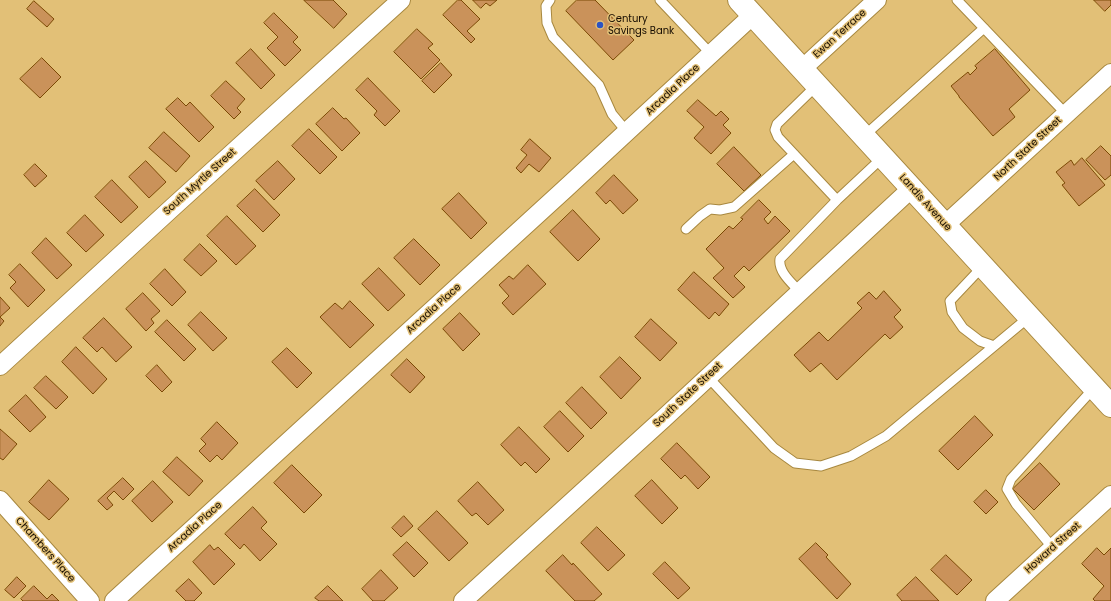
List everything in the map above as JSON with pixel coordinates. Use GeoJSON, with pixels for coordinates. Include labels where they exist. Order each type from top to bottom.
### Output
{"type":"FeatureCollection","features":[{"type":"Feature","properties":{"kind":"main road","name":"Landis Avenue"},"geometry":{"type":"LineString","coordinates":[[746,8],[1111,406]]}},
{"type":"Feature","properties":{"kind":"street","name":"South Myrtle Street"},"geometry":{"type":"LineString","coordinates":[[0,366],[401,0]]}},
{"type":"Feature","properties":{"kind":"street","name":"Ewan Terrace"},"geometry":{"type":"LineString","coordinates":[[802,68],[877,0]]}},
{"type":"Feature","properties":{"kind":"street","name":"Arcadia Place"},"geometry":{"type":"LineString","coordinates":[[114,601],[711,54],[746,8]]}},
{"type":"Feature","properties":{"kind":"street","name":"North State Street"},"geometry":{"type":"LineString","coordinates":[[945,225],[1111,73]]}},
{"type":"Feature","properties":{"kind":"street","name":"South State Street"},"geometry":{"type":"LineString","coordinates":[[463,601],[912,188]]}},
{"type":"Feature","properties":{"kind":"street","name":"Howard Street"},"geometry":{"type":"LineString","coordinates":[[995,601],[1111,495]]}},
{"type":"Feature","properties":{"kind":"street","name":"Chambers Place"},"geometry":{"type":"LineString","coordinates":[[0,500],[90,601]]}},
{"type":"Feature","properties":{"kind":"lane"},"geometry":{"type":"LineString","coordinates":[[550,0],[546,6],[546,12],[547,23],[553,37],[599,85],[612,114],[626,132]]}},
{"type":"Feature","properties":{"kind":"lane"},"geometry":{"type":"LineString","coordinates":[[660,0],[711,54]]}},
{"type":"Feature","properties":{"kind":"lane"},"geometry":{"type":"LineString","coordinates":[[957,0],[1066,114]]}},
{"type":"Feature","properties":{"kind":"lane"},"geometry":{"type":"LineString","coordinates":[[864,136],[984,28]]}},
{"type":"Feature","properties":{"kind":"lane"},"geometry":{"type":"LineString","coordinates":[[817,85],[777,124],[775,130],[778,137],[837,200]]}},
{"type":"Feature","properties":{"kind":"lane"},"geometry":{"type":"LineString","coordinates":[[686,229],[710,209],[720,210],[734,207],[794,154]]}},
{"type":"Feature","properties":{"kind":"lane"},"geometry":{"type":"LineString","coordinates":[[800,292],[782,272],[779,265],[780,259],[837,200],[883,157]]}},
{"type":"Feature","properties":{"kind":"lane"},"geometry":{"type":"LineString","coordinates":[[983,266],[950,301],[952,312],[963,328],[980,341],[994,346]]}},
{"type":"Feature","properties":{"kind":"lane"},"geometry":{"type":"LineString","coordinates":[[708,377],[774,448],[796,463],[821,466],[851,456],[886,436],[1029,317]]}},
{"type":"Feature","properties":{"kind":"lane"},"geometry":{"type":"LineString","coordinates":[[1053,548],[1016,504],[1007,489],[1011,479],[1094,388]]}},
{"type":"Feature","properties":{"kind":"building"},"geometry":{"type":"Polygon","coordinates":[[[304,0],[333,0],[347,14],[334,28],[304,0]]]}},
{"type":"Feature","properties":{"kind":"building"},"geometry":{"type":"Polygon","coordinates":[[[458,0],[461,0],[480,19],[467,31],[475,39],[471,43],[443,15],[458,0]]]}},
{"type":"Feature","properties":{"kind":"building"},"geometry":{"type":"Polygon","coordinates":[[[473,0],[497,0],[490,6],[486,3],[481,8],[473,0]]]}},
{"type":"Feature","properties":{"kind":"building","name":"Century Savings Bank"},"geometry":{"type":"Polygon","coordinates":[[[577,0],[595,0],[634,40],[613,60],[566,11],[577,0]]]}},
{"type":"Feature","properties":{"kind":"building"},"geometry":{"type":"Polygon","coordinates":[[[1094,0],[1111,0],[1111,5],[1105,11],[1094,0]]]}},
{"type":"Feature","properties":{"kind":"building"},"geometry":{"type":"Polygon","coordinates":[[[34,1],[54,19],[47,27],[27,9],[34,1]]]}},
{"type":"Feature","properties":{"kind":"building"},"geometry":{"type":"Polygon","coordinates":[[[274,13],[298,37],[293,42],[301,50],[285,66],[267,48],[278,37],[264,23],[274,13]]]}},
{"type":"Feature","properties":{"kind":"building"},"geometry":{"type":"Polygon","coordinates":[[[417,29],[433,44],[428,48],[440,60],[421,79],[394,52],[417,29]]]}},
{"type":"Feature","properties":{"kind":"building"},"geometry":{"type":"Polygon","coordinates":[[[251,49],[275,75],[261,89],[236,63],[251,49]]]}},
{"type":"Feature","properties":{"kind":"building"},"geometry":{"type":"Polygon","coordinates":[[[995,49],[1030,90],[1009,109],[1015,117],[993,136],[951,86],[968,72],[970,75],[977,68],[975,66],[995,49]]]}},
{"type":"Feature","properties":{"kind":"building"},"geometry":{"type":"Polygon","coordinates":[[[42,58],[61,77],[40,98],[20,79],[42,58]]]}},
{"type":"Feature","properties":{"kind":"building"},"geometry":{"type":"Polygon","coordinates":[[[441,63],[452,75],[434,93],[422,81],[441,63]]]}},
{"type":"Feature","properties":{"kind":"building"},"geometry":{"type":"Polygon","coordinates":[[[368,78],[400,111],[385,126],[374,115],[377,111],[356,90],[368,78]]]}},
{"type":"Feature","properties":{"kind":"building"},"geometry":{"type":"Polygon","coordinates":[[[226,81],[245,99],[237,108],[241,112],[234,119],[211,96],[226,81]]]}},
{"type":"Feature","properties":{"kind":"building"},"geometry":{"type":"Polygon","coordinates":[[[178,98],[186,106],[190,102],[214,127],[199,142],[166,109],[178,98]]]}},
{"type":"Feature","properties":{"kind":"building"},"geometry":{"type":"Polygon","coordinates":[[[698,100],[716,116],[721,111],[729,119],[723,125],[731,133],[711,154],[694,138],[704,127],[687,111],[698,100]]]}},
{"type":"Feature","properties":{"kind":"building"},"geometry":{"type":"Polygon","coordinates":[[[333,108],[344,119],[346,118],[360,133],[342,151],[316,124],[333,108]]]}},
{"type":"Feature","properties":{"kind":"building"},"geometry":{"type":"Polygon","coordinates":[[[309,129],[337,157],[320,174],[292,146],[309,129]]]}},
{"type":"Feature","properties":{"kind":"building"},"geometry":{"type":"Polygon","coordinates":[[[164,132],[190,156],[176,172],[149,148],[164,132]]]}},
{"type":"Feature","properties":{"kind":"building"},"geometry":{"type":"Polygon","coordinates":[[[530,139],[551,158],[539,172],[529,164],[521,173],[516,168],[527,155],[521,150],[530,139]]]}},
{"type":"Feature","properties":{"kind":"building"},"geometry":{"type":"Polygon","coordinates":[[[1101,146],[1111,156],[1111,175],[1105,180],[1086,160],[1101,146]]]}},
{"type":"Feature","properties":{"kind":"building"},"geometry":{"type":"Polygon","coordinates":[[[734,147],[761,175],[744,191],[717,164],[734,147]]]}},
{"type":"Feature","properties":{"kind":"building"},"geometry":{"type":"Polygon","coordinates":[[[1082,158],[1105,185],[1079,206],[1062,185],[1065,183],[1056,172],[1071,160],[1074,165],[1082,158]]]}},
{"type":"Feature","properties":{"kind":"building"},"geometry":{"type":"Polygon","coordinates":[[[146,161],[166,182],[149,198],[129,177],[146,161]]]}},
{"type":"Feature","properties":{"kind":"building"},"geometry":{"type":"Polygon","coordinates":[[[278,161],[295,179],[274,200],[256,181],[278,161]]]}},
{"type":"Feature","properties":{"kind":"building"},"geometry":{"type":"Polygon","coordinates":[[[35,164],[47,176],[35,187],[24,175],[35,164]]]}},
{"type":"Feature","properties":{"kind":"building"},"geometry":{"type":"Polygon","coordinates":[[[614,175],[638,200],[623,214],[610,200],[606,204],[596,193],[614,175]]]}},
{"type":"Feature","properties":{"kind":"building"},"geometry":{"type":"Polygon","coordinates":[[[112,180],[138,207],[121,223],[95,197],[112,180]]]}},
{"type":"Feature","properties":{"kind":"building"},"geometry":{"type":"Polygon","coordinates":[[[255,189],[280,215],[263,232],[237,206],[255,189]]]}},
{"type":"Feature","properties":{"kind":"building"},"geometry":{"type":"Polygon","coordinates":[[[459,193],[487,223],[471,239],[442,209],[459,193]]]}},
{"type":"Feature","properties":{"kind":"building"},"geometry":{"type":"Polygon","coordinates":[[[759,200],[771,212],[764,219],[768,224],[775,216],[790,231],[749,271],[744,266],[734,276],[745,287],[733,298],[713,278],[724,268],[706,249],[729,226],[733,229],[743,219],[741,218],[759,200]]]}},
{"type":"Feature","properties":{"kind":"building"},"geometry":{"type":"Polygon","coordinates":[[[573,210],[600,239],[578,261],[550,232],[573,210]]]}},
{"type":"Feature","properties":{"kind":"building"},"geometry":{"type":"Polygon","coordinates":[[[85,215],[104,235],[86,252],[67,233],[85,215]]]}},
{"type":"Feature","properties":{"kind":"building"},"geometry":{"type":"Polygon","coordinates":[[[227,216],[256,246],[236,265],[207,236],[227,216]]]}},
{"type":"Feature","properties":{"kind":"building"},"geometry":{"type":"Polygon","coordinates":[[[46,238],[72,265],[57,279],[32,253],[46,238]]]}},
{"type":"Feature","properties":{"kind":"building"},"geometry":{"type":"Polygon","coordinates":[[[414,239],[440,265],[420,285],[394,258],[414,239]]]}},
{"type":"Feature","properties":{"kind":"building"},"geometry":{"type":"Polygon","coordinates":[[[200,244],[217,261],[201,276],[184,260],[200,244]]]}},
{"type":"Feature","properties":{"kind":"building"},"geometry":{"type":"Polygon","coordinates":[[[20,264],[45,290],[28,307],[10,288],[16,282],[9,275],[20,264]]]}},
{"type":"Feature","properties":{"kind":"building"},"geometry":{"type":"Polygon","coordinates":[[[528,265],[546,284],[513,315],[502,303],[509,296],[499,285],[509,276],[513,279],[528,265]]]}},
{"type":"Feature","properties":{"kind":"building"},"geometry":{"type":"Polygon","coordinates":[[[379,268],[405,295],[388,311],[362,284],[379,268]]]}},
{"type":"Feature","properties":{"kind":"building"},"geometry":{"type":"Polygon","coordinates":[[[165,269],[186,292],[172,306],[150,284],[165,269]]]}},
{"type":"Feature","properties":{"kind":"building"},"geometry":{"type":"Polygon","coordinates":[[[694,272],[729,304],[719,316],[715,312],[709,319],[678,290],[694,272]]]}},
{"type":"Feature","properties":{"kind":"building"},"geometry":{"type":"Polygon","coordinates":[[[884,291],[901,310],[894,317],[903,327],[890,339],[885,334],[837,380],[821,363],[810,372],[794,355],[819,332],[828,341],[862,308],[857,303],[869,292],[876,299],[884,291]]]}},
{"type":"Feature","properties":{"kind":"building"},"geometry":{"type":"Polygon","coordinates":[[[143,293],[160,311],[151,319],[154,323],[146,331],[126,309],[143,293]]]}},
{"type":"Feature","properties":{"kind":"building"},"geometry":{"type":"Polygon","coordinates":[[[0,297],[10,308],[0,317],[0,297]]]}},
{"type":"Feature","properties":{"kind":"building"},"geometry":{"type":"Polygon","coordinates":[[[350,301],[374,325],[350,348],[320,317],[335,303],[342,309],[350,301]]]}},
{"type":"Feature","properties":{"kind":"building"},"geometry":{"type":"Polygon","coordinates":[[[201,312],[227,338],[213,351],[188,325],[201,312]]]}},
{"type":"Feature","properties":{"kind":"building"},"geometry":{"type":"Polygon","coordinates":[[[460,313],[480,334],[463,351],[443,329],[460,313]]]}},
{"type":"Feature","properties":{"kind":"building"},"geometry":{"type":"Polygon","coordinates":[[[0,317],[4,321],[0,326],[0,317]]]}},
{"type":"Feature","properties":{"kind":"building"},"geometry":{"type":"Polygon","coordinates":[[[104,318],[132,347],[116,362],[102,347],[97,352],[83,338],[104,318]]]}},
{"type":"Feature","properties":{"kind":"building"},"geometry":{"type":"Polygon","coordinates":[[[651,319],[677,343],[660,361],[635,337],[651,319]]]}},
{"type":"Feature","properties":{"kind":"building"},"geometry":{"type":"Polygon","coordinates":[[[167,320],[196,349],[184,361],[155,332],[167,320]]]}},
{"type":"Feature","properties":{"kind":"building"},"geometry":{"type":"Polygon","coordinates":[[[76,347],[107,379],[93,394],[62,362],[76,347]]]}},
{"type":"Feature","properties":{"kind":"building"},"geometry":{"type":"Polygon","coordinates":[[[287,348],[312,373],[297,388],[272,362],[287,348]]]}},
{"type":"Feature","properties":{"kind":"building"},"geometry":{"type":"Polygon","coordinates":[[[620,357],[641,378],[621,399],[600,377],[620,357]]]}},
{"type":"Feature","properties":{"kind":"building"},"geometry":{"type":"Polygon","coordinates":[[[407,359],[425,377],[410,393],[391,375],[407,359]]]}},
{"type":"Feature","properties":{"kind":"building"},"geometry":{"type":"Polygon","coordinates":[[[157,365],[172,382],[162,392],[146,376],[157,365]]]}},
{"type":"Feature","properties":{"kind":"building"},"geometry":{"type":"Polygon","coordinates":[[[46,376],[68,397],[56,409],[34,388],[46,376]]]}},
{"type":"Feature","properties":{"kind":"building"},"geometry":{"type":"Polygon","coordinates":[[[582,387],[607,413],[591,429],[566,403],[582,387]]]}},
{"type":"Feature","properties":{"kind":"building"},"geometry":{"type":"Polygon","coordinates":[[[26,395],[46,417],[30,432],[9,411],[26,395]]]}},
{"type":"Feature","properties":{"kind":"building"},"geometry":{"type":"Polygon","coordinates":[[[560,411],[584,436],[568,452],[544,427],[560,411]]]}},
{"type":"Feature","properties":{"kind":"building"},"geometry":{"type":"Polygon","coordinates":[[[975,416],[993,435],[958,470],[939,451],[975,416]]]}},
{"type":"Feature","properties":{"kind":"building"},"geometry":{"type":"Polygon","coordinates":[[[217,422],[238,443],[222,460],[217,455],[210,462],[199,451],[206,444],[201,439],[217,422]]]}},
{"type":"Feature","properties":{"kind":"building"},"geometry":{"type":"Polygon","coordinates":[[[519,427],[550,459],[536,473],[525,462],[521,466],[501,445],[519,427]]]}},
{"type":"Feature","properties":{"kind":"building"},"geometry":{"type":"Polygon","coordinates":[[[0,429],[17,444],[3,460],[0,458],[0,429]]]}},
{"type":"Feature","properties":{"kind":"building"},"geometry":{"type":"Polygon","coordinates":[[[677,443],[710,477],[698,489],[685,475],[681,479],[661,459],[677,443]]]}},
{"type":"Feature","properties":{"kind":"building"},"geometry":{"type":"Polygon","coordinates":[[[177,457],[203,481],[189,496],[163,472],[177,457]]]}},
{"type":"Feature","properties":{"kind":"building"},"geometry":{"type":"Polygon","coordinates":[[[1040,463],[1060,484],[1034,510],[1013,489],[1040,463]]]}},
{"type":"Feature","properties":{"kind":"building"},"geometry":{"type":"Polygon","coordinates":[[[292,465],[322,495],[304,513],[274,483],[292,465]]]}},
{"type":"Feature","properties":{"kind":"building"},"geometry":{"type":"Polygon","coordinates":[[[123,478],[134,489],[123,500],[114,491],[107,498],[113,505],[107,510],[98,501],[123,478]]]}},
{"type":"Feature","properties":{"kind":"building"},"geometry":{"type":"Polygon","coordinates":[[[49,480],[69,499],[49,520],[29,502],[49,480]]]}},
{"type":"Feature","properties":{"kind":"building"},"geometry":{"type":"Polygon","coordinates":[[[652,480],[678,508],[662,524],[635,496],[652,480]]]}},
{"type":"Feature","properties":{"kind":"building"},"geometry":{"type":"Polygon","coordinates":[[[153,481],[173,502],[152,522],[132,501],[153,481]]]}},
{"type":"Feature","properties":{"kind":"building"},"geometry":{"type":"Polygon","coordinates":[[[478,482],[504,510],[488,525],[476,513],[472,516],[458,501],[478,482]]]}},
{"type":"Feature","properties":{"kind":"building"},"geometry":{"type":"Polygon","coordinates":[[[986,490],[998,502],[986,514],[974,502],[986,490]]]}},
{"type":"Feature","properties":{"kind":"building"},"geometry":{"type":"Polygon","coordinates":[[[253,507],[267,522],[261,528],[277,544],[260,561],[244,544],[240,549],[225,534],[253,507]]]}},
{"type":"Feature","properties":{"kind":"building"},"geometry":{"type":"Polygon","coordinates":[[[437,511],[468,543],[449,561],[418,529],[437,511]]]}},
{"type":"Feature","properties":{"kind":"building"},"geometry":{"type":"Polygon","coordinates":[[[404,516],[413,526],[401,537],[392,528],[404,516]]]}},
{"type":"Feature","properties":{"kind":"building"},"geometry":{"type":"Polygon","coordinates":[[[597,527],[625,555],[608,571],[581,543],[597,527]]]}},
{"type":"Feature","properties":{"kind":"building"},"geometry":{"type":"Polygon","coordinates":[[[407,542],[428,563],[414,577],[393,555],[407,542]]]}},
{"type":"Feature","properties":{"kind":"building"},"geometry":{"type":"Polygon","coordinates":[[[816,543],[828,555],[826,557],[851,584],[837,599],[799,559],[816,543]]]}},
{"type":"Feature","properties":{"kind":"building"},"geometry":{"type":"Polygon","coordinates":[[[210,545],[214,550],[218,547],[235,564],[214,585],[193,562],[210,545]]]}},
{"type":"Feature","properties":{"kind":"building"},"geometry":{"type":"Polygon","coordinates":[[[1097,548],[1104,555],[1111,548],[1111,601],[1095,601],[1093,599],[1104,586],[1082,564],[1097,548]]]}},
{"type":"Feature","properties":{"kind":"building"},"geometry":{"type":"Polygon","coordinates":[[[563,555],[572,565],[573,563],[602,594],[594,601],[575,601],[546,571],[563,555]]]}},
{"type":"Feature","properties":{"kind":"building"},"geometry":{"type":"Polygon","coordinates":[[[946,555],[972,580],[957,595],[931,570],[946,555]]]}},
{"type":"Feature","properties":{"kind":"building"},"geometry":{"type":"Polygon","coordinates":[[[665,562],[690,588],[678,599],[653,574],[665,562]]]}},
{"type":"Feature","properties":{"kind":"building"},"geometry":{"type":"Polygon","coordinates":[[[381,570],[398,588],[384,601],[373,601],[362,589],[381,570]]]}},
{"type":"Feature","properties":{"kind":"building"},"geometry":{"type":"Polygon","coordinates":[[[17,577],[26,586],[14,598],[5,590],[17,577]]]}},
{"type":"Feature","properties":{"kind":"building"},"geometry":{"type":"Polygon","coordinates":[[[916,577],[939,601],[902,601],[897,595],[916,577]]]}},
{"type":"Feature","properties":{"kind":"building"},"geometry":{"type":"Polygon","coordinates":[[[189,579],[202,593],[194,601],[186,601],[176,591],[189,579]]]}},
{"type":"Feature","properties":{"kind":"building"},"geometry":{"type":"Polygon","coordinates":[[[34,586],[47,599],[52,594],[59,601],[23,601],[21,599],[34,586]]]}},
{"type":"Feature","properties":{"kind":"building"},"geometry":{"type":"Polygon","coordinates":[[[328,586],[343,601],[319,601],[315,598],[328,586]]]}},
{"type":"Feature","properties":{"kind":"place","name":"Century Savings Bank"},"geometry":{"type":"Point","coordinates":[600,25]}}]}
